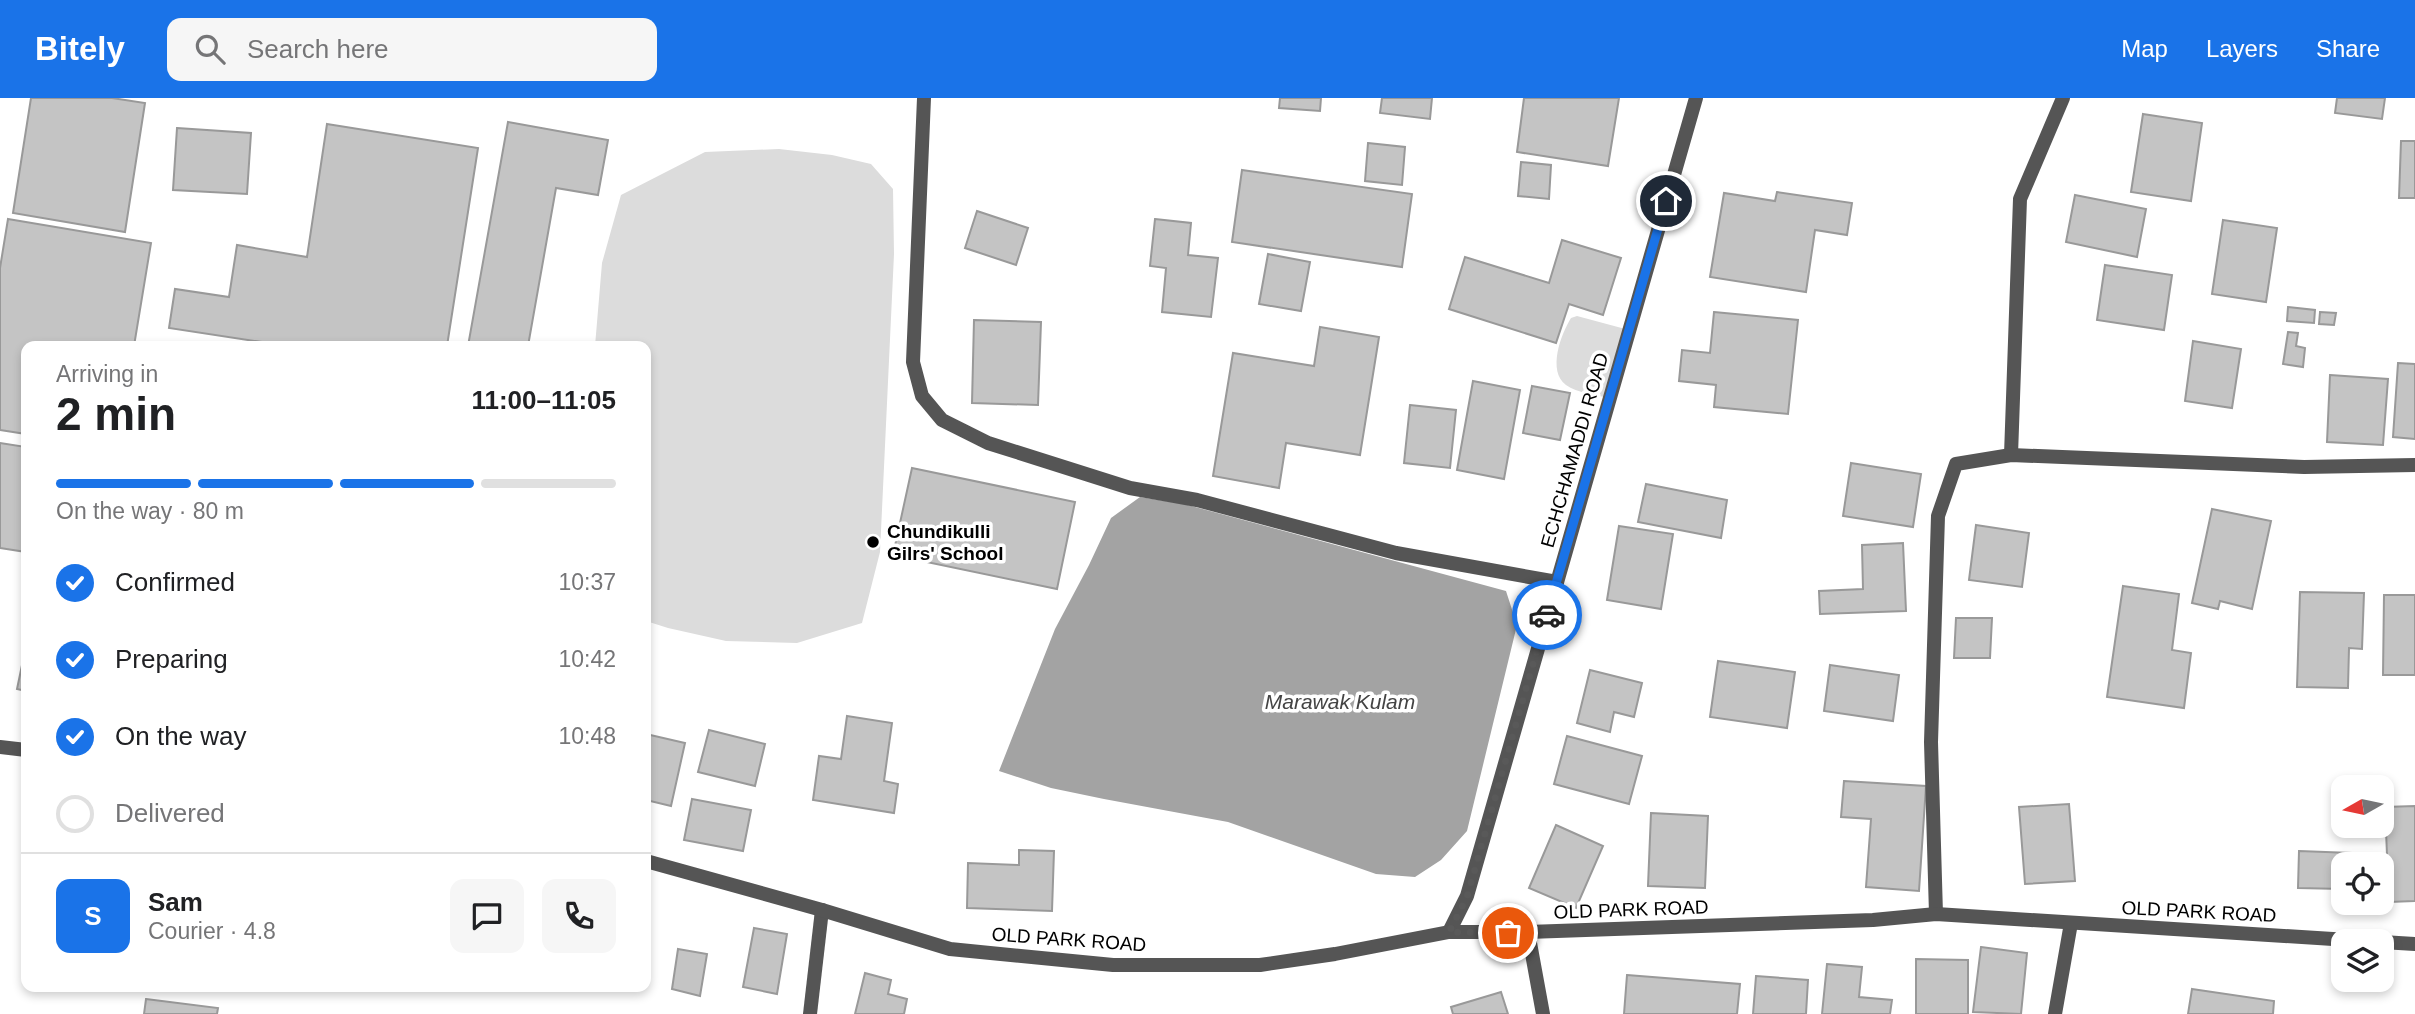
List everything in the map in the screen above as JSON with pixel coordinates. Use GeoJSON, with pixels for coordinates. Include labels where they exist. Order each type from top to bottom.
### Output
{"type":"FeatureCollection","features":[{"type":"Feature","properties":{"kind":"street"},"geometry":{"type":"LineString","coordinates":[[924,98],[913,362],[922,396],[942,420],[988,443],[1130,488],[1197,500],[1396,553],[1557,582]]}},
{"type":"Feature","properties":{"kind":"street","name":"ECHCHAMADDI ROAD"},"geometry":{"type":"LineString","coordinates":[[1449,932],[1467,897],[1696,98]]}},
{"type":"Feature","properties":{"kind":"street"},"geometry":{"type":"LineString","coordinates":[[2011,455],[2020,199],[2063,98]]}},
{"type":"Feature","properties":{"kind":"street"},"geometry":{"type":"LineString","coordinates":[[1936,914],[1931,742],[1938,516],[1956,464],[2011,455],[2304,467],[2415,465]]}},
{"type":"Feature","properties":{"kind":"street"},"geometry":{"type":"LineString","coordinates":[[0,747],[21,749]]}},
{"type":"Feature","properties":{"kind":"street","name":"OLD PARK ROAD"},"geometry":{"type":"LineString","coordinates":[[651,862],[950,949],[1113,965],[1260,965],[1449,932],[1528,932],[1874,920],[1936,914],[2331,939]]}},
{"type":"Feature","properties":{"kind":"street"},"geometry":{"type":"LineString","coordinates":[[810,1014],[822,910]]}},
{"type":"Feature","properties":{"kind":"street"},"geometry":{"type":"LineString","coordinates":[[2055,1014],[2071,923]]}},
{"type":"Feature","properties":{"kind":"street"},"geometry":{"type":"LineString","coordinates":[[1528,932],[1543,1014]]}},
{"type":"Feature","properties":{"kind":"street","name":"OLD PARK ROAD"},"geometry":{"type":"LineString","coordinates":[[2394,943],[2415,944]]}},
{"type":"Feature","properties":{"kind":"shaded area"},"geometry":{"type":"Polygon","coordinates":[[[779,149],[832,155],[871,164],[893,189],[894,254],[880,552],[862,623],[797,643],[726,641],[651,623],[651,341],[595,341],[602,263],[621,195],[705,152],[779,149]]]}},
{"type":"Feature","properties":{"kind":"shaded area"},"geometry":{"type":"Polygon","coordinates":[[[1577,316],[1629,330],[1609,398],[1576,390],[1560,379],[1557,362],[1560,343],[1571,318],[1577,316]]]}},
{"type":"Feature","properties":{"kind":"water","name":"Marawak Kulam"},"geometry":{"type":"Polygon","coordinates":[[[1140,497],[1184,504],[1506,591],[1517,625],[1467,831],[1441,860],[1415,877],[1376,874],[1228,822],[1051,788],[999,771],[1055,629],[1111,518],[1140,497]]]}},
{"type":"Feature","properties":{"kind":"building"},"geometry":{"type":"Polygon","coordinates":[[[31,98],[112,98],[145,103],[125,232],[13,213],[31,98]]]}},
{"type":"Feature","properties":{"kind":"building"},"geometry":{"type":"Polygon","coordinates":[[[1280,98],[1321,98],[1320,111],[1279,108],[1280,98]]]}},
{"type":"Feature","properties":{"kind":"building"},"geometry":{"type":"Polygon","coordinates":[[[1382,98],[1432,98],[1430,119],[1380,113],[1382,98]]]}},
{"type":"Feature","properties":{"kind":"building"},"geometry":{"type":"Polygon","coordinates":[[[1524,98],[1619,98],[1608,166],[1517,152],[1524,98]]]}},
{"type":"Feature","properties":{"kind":"building"},"geometry":{"type":"Polygon","coordinates":[[[2337,98],[2385,98],[2382,119],[2335,113],[2337,98]]]}},
{"type":"Feature","properties":{"kind":"building"},"geometry":{"type":"Polygon","coordinates":[[[2143,114],[2202,123],[2191,201],[2131,192],[2143,114]]]}},
{"type":"Feature","properties":{"kind":"building"},"geometry":{"type":"Polygon","coordinates":[[[508,122],[608,140],[598,195],[556,188],[529,341],[469,341],[508,122]]]}},
{"type":"Feature","properties":{"kind":"building"},"geometry":{"type":"Polygon","coordinates":[[[327,124],[478,148],[448,341],[255,341],[169,328],[175,289],[229,297],[237,245],[307,257],[327,124]]]}},
{"type":"Feature","properties":{"kind":"building"},"geometry":{"type":"Polygon","coordinates":[[[177,128],[251,133],[247,194],[173,190],[177,128]]]}},
{"type":"Feature","properties":{"kind":"building"},"geometry":{"type":"Polygon","coordinates":[[[2401,141],[2415,141],[2415,198],[2399,198],[2401,141]]]}},
{"type":"Feature","properties":{"kind":"building"},"geometry":{"type":"Polygon","coordinates":[[[1368,143],[1405,147],[1402,185],[1365,181],[1368,143]]]}},
{"type":"Feature","properties":{"kind":"building"},"geometry":{"type":"Polygon","coordinates":[[[1521,162],[1551,165],[1549,199],[1518,196],[1521,162]]]}},
{"type":"Feature","properties":{"kind":"building"},"geometry":{"type":"Polygon","coordinates":[[[1242,170],[1412,194],[1402,267],[1232,242],[1242,170]]]}},
{"type":"Feature","properties":{"kind":"building"},"geometry":{"type":"Polygon","coordinates":[[[1777,192],[1852,203],[1847,235],[1815,230],[1806,292],[1710,277],[1724,193],[1775,201],[1777,192]]]}},
{"type":"Feature","properties":{"kind":"building"},"geometry":{"type":"Polygon","coordinates":[[[2075,195],[2146,209],[2137,257],[2066,242],[2075,195]]]}},
{"type":"Feature","properties":{"kind":"building"},"geometry":{"type":"Polygon","coordinates":[[[977,211],[1028,228],[1016,265],[965,248],[977,211]]]}},
{"type":"Feature","properties":{"kind":"building"},"geometry":{"type":"Polygon","coordinates":[[[8,219],[151,243],[135,341],[21,341],[21,433],[0,430],[0,268],[8,219]]]}},
{"type":"Feature","properties":{"kind":"building"},"geometry":{"type":"Polygon","coordinates":[[[1155,219],[1191,223],[1188,255],[1218,258],[1211,317],[1162,312],[1166,268],[1150,266],[1155,219]]]}},
{"type":"Feature","properties":{"kind":"building"},"geometry":{"type":"Polygon","coordinates":[[[2223,220],[2277,228],[2266,302],[2212,294],[2223,220]]]}},
{"type":"Feature","properties":{"kind":"building"},"geometry":{"type":"Polygon","coordinates":[[[1562,240],[1621,258],[1603,315],[1569,304],[1556,343],[1449,309],[1465,257],[1549,283],[1562,240]]]}},
{"type":"Feature","properties":{"kind":"building"},"geometry":{"type":"Polygon","coordinates":[[[1268,254],[1310,262],[1301,311],[1259,304],[1268,254]]]}},
{"type":"Feature","properties":{"kind":"building"},"geometry":{"type":"Polygon","coordinates":[[[2105,265],[2172,275],[2164,330],[2097,320],[2105,265]]]}},
{"type":"Feature","properties":{"kind":"building"},"geometry":{"type":"Polygon","coordinates":[[[2288,307],[2315,310],[2314,323],[2287,321],[2288,307]]]}},
{"type":"Feature","properties":{"kind":"building"},"geometry":{"type":"Polygon","coordinates":[[[1714,312],[1798,320],[1788,414],[1714,407],[1716,385],[1679,381],[1682,350],[1710,353],[1714,312]]]}},
{"type":"Feature","properties":{"kind":"building"},"geometry":{"type":"Polygon","coordinates":[[[2320,312],[2336,313],[2334,325],[2319,324],[2320,312]]]}},
{"type":"Feature","properties":{"kind":"building"},"geometry":{"type":"Polygon","coordinates":[[[974,320],[1041,322],[1038,405],[972,403],[974,320]]]}},
{"type":"Feature","properties":{"kind":"building"},"geometry":{"type":"Polygon","coordinates":[[[1320,327],[1379,337],[1360,455],[1286,443],[1279,488],[1213,476],[1233,353],[1314,366],[1320,327]]]}},
{"type":"Feature","properties":{"kind":"building"},"geometry":{"type":"Polygon","coordinates":[[[2288,332],[2298,333],[2296,346],[2305,348],[2303,367],[2283,364],[2288,332]]]}},
{"type":"Feature","properties":{"kind":"building"},"geometry":{"type":"Polygon","coordinates":[[[2193,341],[2241,349],[2232,408],[2185,401],[2193,341]]]}},
{"type":"Feature","properties":{"kind":"building"},"geometry":{"type":"Polygon","coordinates":[[[2398,363],[2415,364],[2415,439],[2393,437],[2398,363]]]}},
{"type":"Feature","properties":{"kind":"building"},"geometry":{"type":"Polygon","coordinates":[[[2330,375],[2388,379],[2383,445],[2327,442],[2330,375]]]}},
{"type":"Feature","properties":{"kind":"building"},"geometry":{"type":"Polygon","coordinates":[[[1473,381],[1520,390],[1504,479],[1457,470],[1473,381]]]}},
{"type":"Feature","properties":{"kind":"building"},"geometry":{"type":"Polygon","coordinates":[[[1532,386],[1570,393],[1560,440],[1523,433],[1532,386]]]}},
{"type":"Feature","properties":{"kind":"building"},"geometry":{"type":"Polygon","coordinates":[[[1410,405],[1456,410],[1450,468],[1404,463],[1410,405]]]}},
{"type":"Feature","properties":{"kind":"building"},"geometry":{"type":"Polygon","coordinates":[[[0,443],[21,446],[21,551],[0,548],[0,443]]]}},
{"type":"Feature","properties":{"kind":"building"},"geometry":{"type":"Polygon","coordinates":[[[1851,463],[1921,474],[1913,527],[1843,516],[1851,463]]]}},
{"type":"Feature","properties":{"kind":"building"},"geometry":{"type":"Polygon","coordinates":[[[912,468],[1075,502],[1057,589],[893,555],[912,468]]]}},
{"type":"Feature","properties":{"kind":"building"},"geometry":{"type":"Polygon","coordinates":[[[1646,484],[1727,500],[1721,538],[1638,522],[1646,484]]]}},
{"type":"Feature","properties":{"kind":"building"},"geometry":{"type":"Polygon","coordinates":[[[2212,509],[2271,521],[2252,609],[2220,601],[2218,609],[2192,603],[2212,509]]]}},
{"type":"Feature","properties":{"kind":"building"},"geometry":{"type":"Polygon","coordinates":[[[1976,525],[2029,533],[2022,587],[1969,580],[1976,525]]]}},
{"type":"Feature","properties":{"kind":"building"},"geometry":{"type":"Polygon","coordinates":[[[1619,526],[1673,534],[1661,609],[1607,600],[1619,526]]]}},
{"type":"Feature","properties":{"kind":"building"},"geometry":{"type":"Polygon","coordinates":[[[1903,543],[1906,611],[1820,614],[1819,591],[1863,589],[1862,545],[1903,543]]]}},
{"type":"Feature","properties":{"kind":"building"},"geometry":{"type":"Polygon","coordinates":[[[2123,586],[2179,594],[2172,650],[2191,653],[2184,708],[2107,697],[2123,586]]]}},
{"type":"Feature","properties":{"kind":"building"},"geometry":{"type":"Polygon","coordinates":[[[2300,592],[2364,593],[2362,649],[2349,648],[2348,688],[2297,687],[2300,592]]]}},
{"type":"Feature","properties":{"kind":"building"},"geometry":{"type":"Polygon","coordinates":[[[2384,595],[2415,595],[2415,675],[2383,675],[2384,595]]]}},
{"type":"Feature","properties":{"kind":"building"},"geometry":{"type":"Polygon","coordinates":[[[1956,618],[1992,618],[1990,658],[1954,658],[1956,618]]]}},
{"type":"Feature","properties":{"kind":"building"},"geometry":{"type":"Polygon","coordinates":[[[1718,661],[1795,672],[1787,728],[1710,717],[1718,661]]]}},
{"type":"Feature","properties":{"kind":"building"},"geometry":{"type":"Polygon","coordinates":[[[1830,665],[1899,675],[1893,721],[1824,711],[1830,665]]]}},
{"type":"Feature","properties":{"kind":"building"},"geometry":{"type":"Polygon","coordinates":[[[21,670],[21,690],[17,689],[21,670]]]}},
{"type":"Feature","properties":{"kind":"building"},"geometry":{"type":"Polygon","coordinates":[[[1590,670],[1642,683],[1634,717],[1614,712],[1610,732],[1577,723],[1590,670]]]}},
{"type":"Feature","properties":{"kind":"building"},"geometry":{"type":"Polygon","coordinates":[[[847,716],[892,723],[884,781],[898,784],[894,813],[813,800],[819,756],[841,759],[847,716]]]}},
{"type":"Feature","properties":{"kind":"building"},"geometry":{"type":"Polygon","coordinates":[[[709,730],[765,744],[755,786],[698,772],[709,730]]]}},
{"type":"Feature","properties":{"kind":"building"},"geometry":{"type":"Polygon","coordinates":[[[651,735],[685,743],[671,806],[651,801],[651,735]]]}},
{"type":"Feature","properties":{"kind":"building"},"geometry":{"type":"Polygon","coordinates":[[[1567,736],[1642,756],[1629,804],[1554,784],[1567,736]]]}},
{"type":"Feature","properties":{"kind":"building"},"geometry":{"type":"Polygon","coordinates":[[[1844,781],[1926,786],[1919,891],[1866,887],[1871,819],[1841,817],[1844,781]]]}},
{"type":"Feature","properties":{"kind":"building"},"geometry":{"type":"Polygon","coordinates":[[[692,799],[751,810],[743,851],[684,840],[692,799]]]}},
{"type":"Feature","properties":{"kind":"building"},"geometry":{"type":"Polygon","coordinates":[[[2069,804],[2075,881],[2025,884],[2019,807],[2069,804]]]}},
{"type":"Feature","properties":{"kind":"building"},"geometry":{"type":"Polygon","coordinates":[[[2415,806],[2415,901],[2394,902],[2394,852],[2387,852],[2386,838],[2394,838],[2394,807],[2415,806]]]}},
{"type":"Feature","properties":{"kind":"building"},"geometry":{"type":"Polygon","coordinates":[[[1651,813],[1708,816],[1705,888],[1648,886],[1651,813]]]}},
{"type":"Feature","properties":{"kind":"building"},"geometry":{"type":"Polygon","coordinates":[[[1556,825],[1603,846],[1576,908],[1529,888],[1556,825]]]}},
{"type":"Feature","properties":{"kind":"building"},"geometry":{"type":"Polygon","coordinates":[[[1019,850],[1054,851],[1052,911],[967,908],[968,863],[1019,865],[1019,850]]]}},
{"type":"Feature","properties":{"kind":"building"},"geometry":{"type":"Polygon","coordinates":[[[2299,851],[2331,852],[2331,889],[2298,888],[2299,851]]]}},
{"type":"Feature","properties":{"kind":"building"},"geometry":{"type":"Polygon","coordinates":[[[754,928],[787,934],[777,994],[743,987],[754,928]]]}},
{"type":"Feature","properties":{"kind":"building"},"geometry":{"type":"Polygon","coordinates":[[[1981,947],[2027,953],[2021,1014],[1973,1012],[1981,947]]]}},
{"type":"Feature","properties":{"kind":"building"},"geometry":{"type":"Polygon","coordinates":[[[678,949],[707,954],[700,996],[672,989],[678,949]]]}},
{"type":"Feature","properties":{"kind":"building"},"geometry":{"type":"Polygon","coordinates":[[[1916,959],[1968,960],[1968,1014],[1916,1014],[1916,959]]]}},
{"type":"Feature","properties":{"kind":"building"},"geometry":{"type":"Polygon","coordinates":[[[1827,964],[1862,967],[1859,997],[1892,1000],[1890,1014],[1822,1014],[1827,964]]]}},
{"type":"Feature","properties":{"kind":"building"},"geometry":{"type":"Polygon","coordinates":[[[865,973],[891,980],[888,994],[907,999],[904,1014],[855,1014],[865,973]]]}},
{"type":"Feature","properties":{"kind":"building"},"geometry":{"type":"Polygon","coordinates":[[[1627,975],[1740,984],[1737,1014],[1624,1014],[1627,975]]]}},
{"type":"Feature","properties":{"kind":"building"},"geometry":{"type":"Polygon","coordinates":[[[1756,976],[1808,980],[1806,1014],[1753,1014],[1756,976]]]}},
{"type":"Feature","properties":{"kind":"building"},"geometry":{"type":"Polygon","coordinates":[[[2192,989],[2274,1001],[2273,1014],[2188,1014],[2192,989]]]}},
{"type":"Feature","properties":{"kind":"building"},"geometry":{"type":"Polygon","coordinates":[[[1501,992],[1508,1014],[1453,1014],[1451,1007],[1501,992]]]}},
{"type":"Feature","properties":{"kind":"building"},"geometry":{"type":"Polygon","coordinates":[[[146,999],[218,1008],[217,1014],[144,1014],[146,999]]]}},
{"type":"Feature","properties":{"kind":"way so far"},"geometry":{"type":"LineString","coordinates":[[1508,933],[1449,932],[1467,897],[1547,615]]}},
{"type":"Feature","properties":{"kind":"place","name":"Chundikulli Gilrs' School"},"geometry":{"type":"Point","coordinates":[873,542]}},
{"type":"Feature","properties":{"kind":"route"},"geometry":{"type":"LineString","coordinates":[[1547,615],[1666,201]]}}]}
